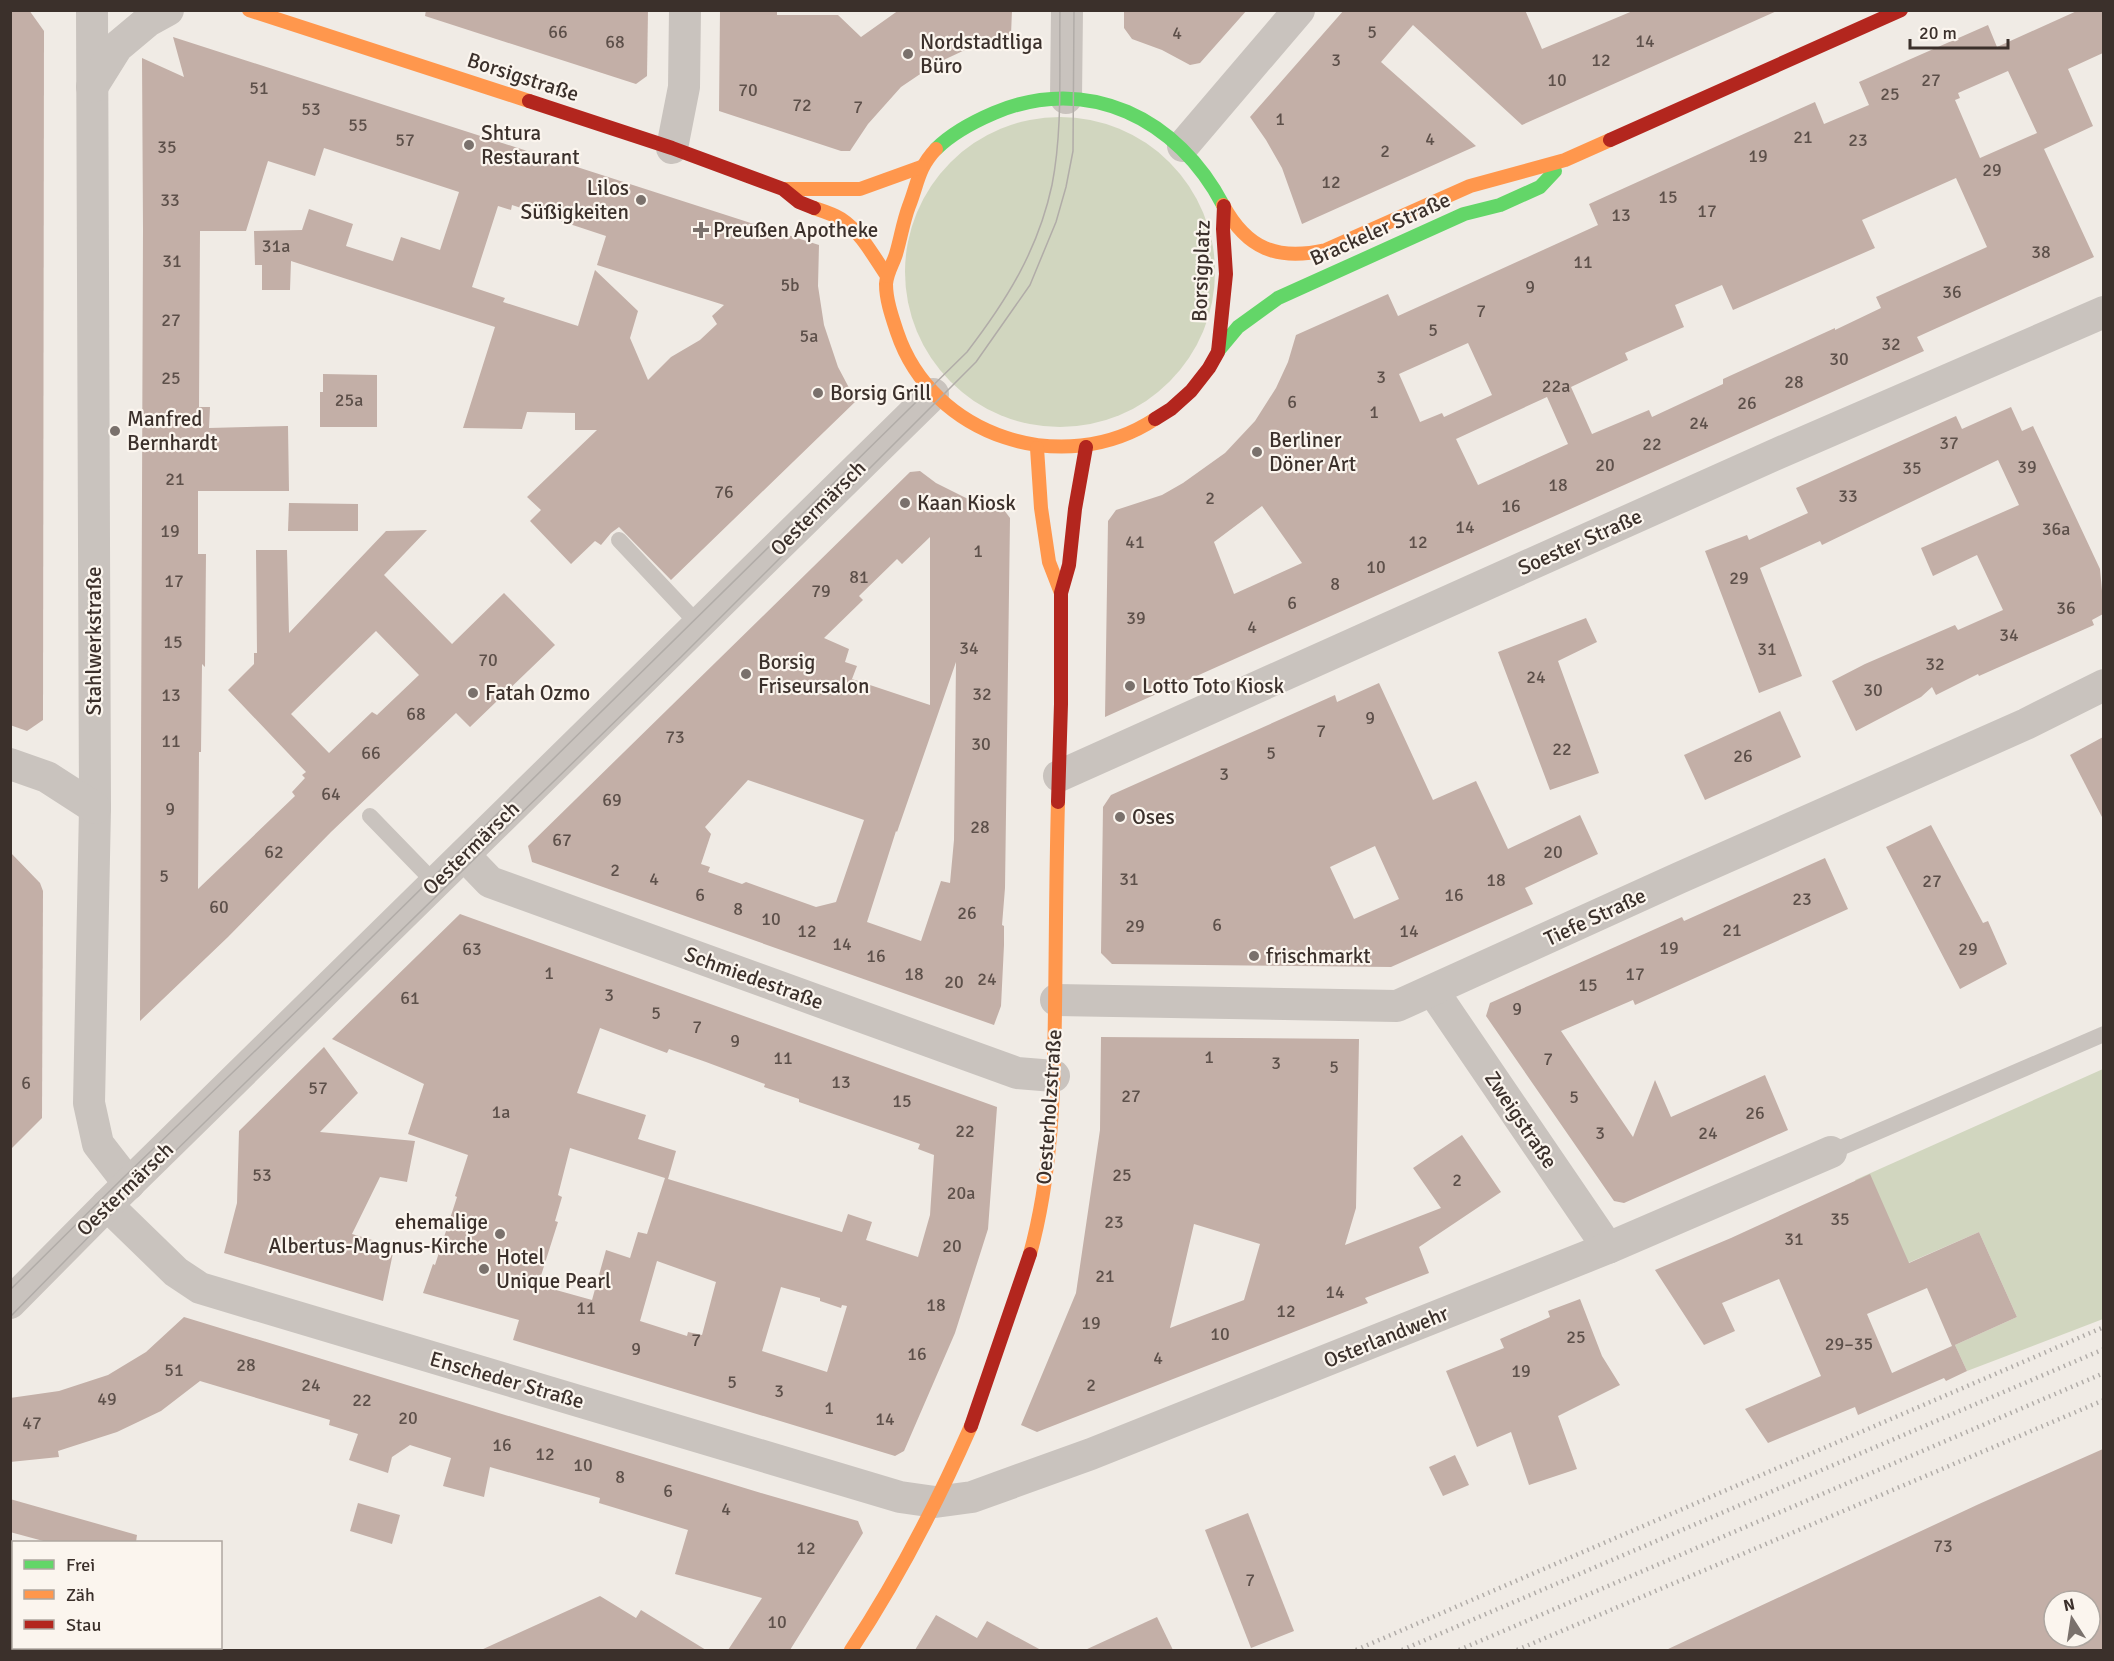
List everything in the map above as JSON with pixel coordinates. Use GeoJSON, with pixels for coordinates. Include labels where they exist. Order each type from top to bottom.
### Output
{"type":"FeatureCollection","features":[{"type":"Feature","properties":{"kind":"main road","name":"Borsigstraße"},"geometry":{"type":"LineString","coordinates":[[249,10],[672,148],[783,189],[799,202],[839,218],[847,224],[866,245],[886,276]]}},
{"type":"Feature","properties":{"kind":"main road","name":"Brackeler Straße"},"geometry":{"type":"LineString","coordinates":[[1224,206],[1239,229],[1254,243],[1268,250],[1303,256],[1326,250],[1470,186],[1565,160],[1901,10]]}},
{"type":"Feature","properties":{"kind":"main road","name":"Borsigplatz"},"geometry":{"type":"LineString","coordinates":[[1066,98],[1104,103],[1133,113],[1160,128],[1183,146],[1207,176],[1224,206],[1226,284],[1218,351],[1205,375],[1182,401],[1154,423],[1122,438],[1086,447],[1064,449],[1037,448],[991,434],[963,419],[933,394],[902,349],[889,309],[886,276],[896,255],[898,239],[921,168],[940,146],[975,120],[1016,104],[1066,98]]}},
{"type":"Feature","properties":{"kind":"main road","name":"Brackeler Straße"},"geometry":{"type":"LineString","coordinates":[[1218,351],[1238,327],[1278,298],[1464,214],[1500,205],[1540,187],[1565,160]]}},
{"type":"Feature","properties":{"kind":"main road","name":"Borsigstraße"},"geometry":{"type":"LineString","coordinates":[[783,189],[860,189],[921,168]]}},
{"type":"Feature","properties":{"kind":"main road","name":"Oesterholzstraße"},"geometry":{"type":"LineString","coordinates":[[851,1650],[868,1624],[935,1503],[971,1426],[1027,1266],[1038,1225],[1052,1138],[1061,704],[1061,593],[1069,565],[1086,447]]}},
{"type":"Feature","properties":{"kind":"main road","name":"Oesterholzstraße"},"geometry":{"type":"LineString","coordinates":[[1037,448],[1041,508],[1049,562],[1061,593]]}},
{"type":"Feature","properties":{"kind":"street","name":"Stahlwerkstraße"},"geometry":{"type":"LineString","coordinates":[[92,10],[95,808],[89,1103],[98,1144],[118,1195]]}},
{"type":"Feature","properties":{"kind":"street"},"geometry":{"type":"LineString","coordinates":[[92,87],[117,47],[148,21],[168,10]]}},
{"type":"Feature","properties":{"kind":"street"},"geometry":{"type":"LineString","coordinates":[[672,148],[684,87],[685,10]]}},
{"type":"Feature","properties":{"kind":"street"},"geometry":{"type":"LineString","coordinates":[[1066,98],[1067,10]]}},
{"type":"Feature","properties":{"kind":"street"},"geometry":{"type":"LineString","coordinates":[[1183,146],[1299,10]]}},
{"type":"Feature","properties":{"kind":"street","name":"Soester Straße"},"geometry":{"type":"LineString","coordinates":[[1059,776],[1772,456],[2103,312]]}},
{"type":"Feature","properties":{"kind":"street","name":"Oestermärsch"},"geometry":{"type":"LineString","coordinates":[[10,1304],[933,394]]}},
{"type":"Feature","properties":{"kind":"street","name":"Tiefe Straße"},"geometry":{"type":"LineString","coordinates":[[1056,1000],[1397,1006],[1433,992],[1679,878],[2026,724],[2103,685]]}},
{"type":"Feature","properties":{"kind":"street"},"geometry":{"type":"LineString","coordinates":[[10,764],[47,777],[95,808]]}},
{"type":"Feature","properties":{"kind":"street","name":"Schmiedestraße"},"geometry":{"type":"LineString","coordinates":[[464,855],[490,882],[1017,1073],[1054,1076]]}},
{"type":"Feature","properties":{"kind":"street","name":"Zweigstraße"},"geometry":{"type":"LineString","coordinates":[[1433,992],[1608,1248]]}},
{"type":"Feature","properties":{"kind":"street","name":"Osterlandwehr"},"geometry":{"type":"LineString","coordinates":[[935,1503],[972,1497],[1091,1454],[1608,1248],[1831,1152]]}},
{"type":"Feature","properties":{"kind":"street","name":"Enscheder Straße"},"geometry":{"type":"LineString","coordinates":[[118,1195],[176,1272],[200,1288],[900,1497],[935,1503]]}},
{"type":"Feature","properties":{"kind":"lane"},"geometry":{"type":"LineString","coordinates":[[619,540],[699,625]]}},
{"type":"Feature","properties":{"kind":"lane"},"geometry":{"type":"LineString","coordinates":[[370,816],[435,884]]}},
{"type":"Feature","properties":{"kind":"lane"},"geometry":{"type":"LineString","coordinates":[[1831,1152],[2103,1034]]}},
{"type":"Feature","properties":{"kind":"green space"},"geometry":{"type":"Polygon","coordinates":[[[1060,117],[1090,120],[1119,129],[1146,143],[1180,174],[1196,199],[1208,227],[1215,272],[1212,302],[1203,331],[1189,358],[1158,392],[1133,408],[1105,420],[1060,427],[1030,424],[1001,415],[974,401],[940,370],[924,345],[912,317],[905,272],[908,242],[917,213],[931,186],[962,152],[987,136],[1015,124],[1060,117]]]}},
{"type":"Feature","properties":{"kind":"green space"},"geometry":{"type":"Polygon","coordinates":[[[2103,1069],[2103,1319],[1967,1371],[1955,1345],[2017,1317],[1979,1232],[1908,1263],[1889,1255],[1855,1180],[2103,1069]]]}},
{"type":"Feature","properties":{"kind":"building"},"geometry":{"type":"Polygon","coordinates":[[[10,10],[29,10],[44,31],[43,720],[27,731],[10,725],[10,10]]]}},
{"type":"Feature","properties":{"kind":"building"},"geometry":{"type":"Polygon","coordinates":[[[426,10],[648,10],[647,76],[636,84],[425,16],[426,10]]]}},
{"type":"Feature","properties":{"kind":"building"},"geometry":{"type":"Polygon","coordinates":[[[720,10],[777,10],[777,15],[838,15],[861,37],[899,10],[1012,10],[1011,35],[980,43],[935,64],[901,87],[868,124],[850,151],[841,151],[719,111],[720,10]]]}},
{"type":"Feature","properties":{"kind":"building"},"geometry":{"type":"Polygon","coordinates":[[[1124,10],[1247,10],[1200,63],[1190,65],[1162,50],[1132,39],[1124,28],[1124,10]]]}},
{"type":"Feature","properties":{"kind":"building"},"geometry":{"type":"Polygon","coordinates":[[[1344,10],[1525,10],[1542,49],[1635,10],[1779,10],[1522,125],[1413,25],[1381,62],[1476,146],[1302,224],[1282,168],[1250,117],[1344,10]]]}},
{"type":"Feature","properties":{"kind":"building"},"geometry":{"type":"Polygon","coordinates":[[[2079,10],[2103,10],[2103,53],[2068,69],[2093,126],[2044,149],[2094,257],[1917,337],[1924,351],[1105,717],[1108,521],[1116,510],[1162,495],[1225,453],[1255,421],[1276,388],[1288,362],[1296,335],[1388,294],[1398,316],[1598,225],[1589,204],[1748,132],[1815,102],[1824,124],[1869,105],[1859,82],[1988,25],[1997,47],[2079,10]],[[2008,71],[1958,93],[1960,98],[1955,100],[1980,158],[2037,133],[2008,71]],[[1956,178],[1862,220],[1875,248],[1733,310],[1722,285],[1675,305],[1684,327],[1625,353],[1628,360],[1571,387],[1592,434],[1649,410],[1652,417],[1723,384],[1723,379],[1881,308],[1876,297],[1987,247],[1956,178]],[[1468,343],[1399,374],[1420,422],[1442,413],[1444,417],[1492,395],[1468,343]],[[1547,397],[1456,439],[1478,485],[1568,444],[1547,397]],[[1262,506],[1214,542],[1234,594],[1302,563],[1262,506]]]}},
{"type":"Feature","properties":{"kind":"building"},"geometry":{"type":"Polygon","coordinates":[[[173,37],[819,245],[818,286],[824,325],[838,367],[856,401],[671,580],[619,527],[601,545],[595,541],[571,564],[530,521],[541,510],[527,497],[597,430],[575,430],[575,413],[527,412],[522,429],[463,428],[495,327],[291,261],[290,290],[262,290],[262,265],[255,265],[254,231],[302,230],[309,209],[353,224],[346,246],[393,261],[401,237],[440,250],[459,192],[324,148],[315,176],[268,161],[246,231],[200,231],[199,407],[210,407],[209,428],[288,426],[289,491],[198,491],[198,554],[206,554],[205,667],[202,664],[201,752],[199,752],[198,889],[295,796],[292,792],[305,778],[302,775],[306,772],[228,690],[254,664],[254,653],[257,653],[256,550],[287,550],[289,633],[386,531],[427,530],[384,575],[452,644],[504,593],[555,645],[470,727],[456,713],[331,832],[228,937],[140,1021],[142,58],[184,77],[173,37]],[[512,205],[511,210],[498,206],[472,287],[505,298],[503,302],[578,326],[595,270],[638,311],[630,338],[648,380],[671,357],[700,340],[717,324],[712,316],[724,305],[597,265],[606,236],[512,205]],[[376,631],[291,714],[329,753],[372,712],[377,715],[419,675],[376,631]]]}},
{"type":"Feature","properties":{"kind":"building"},"geometry":{"type":"Polygon","coordinates":[[[323,374],[377,375],[377,427],[320,427],[320,392],[323,392],[323,374]]]}},
{"type":"Feature","properties":{"kind":"building"},"geometry":{"type":"Polygon","coordinates":[[[2011,407],[2022,431],[2033,426],[2100,569],[2103,614],[2092,620],[2094,625],[1979,676],[1978,674],[1936,695],[1932,687],[1921,697],[1856,731],[1832,681],[1955,625],[1958,630],[2003,610],[1977,555],[1933,576],[1921,548],[2019,505],[1998,460],[1822,545],[1820,541],[1760,568],[1802,676],[1759,693],[1705,551],[1747,535],[1749,540],[1808,513],[1796,488],[1956,416],[1962,429],[2011,407]]]}},
{"type":"Feature","properties":{"kind":"building"},"geometry":{"type":"Polygon","coordinates":[[[920,471],[936,483],[968,499],[1004,510],[1010,518],[1005,888],[1002,925],[1004,926],[1004,945],[1001,1006],[994,1025],[532,862],[528,846],[910,472],[920,471]],[[930,537],[902,564],[897,559],[859,596],[863,600],[824,638],[849,649],[845,662],[857,666],[852,679],[930,705],[930,537]],[[956,662],[867,922],[921,941],[941,881],[950,883],[954,840],[956,662]],[[748,780],[705,827],[711,834],[701,864],[710,867],[708,872],[742,884],[746,882],[816,907],[836,902],[864,820],[748,780]]]}},
{"type":"Feature","properties":{"kind":"building"},"geometry":{"type":"Polygon","coordinates":[[[289,503],[358,504],[358,531],[288,531],[289,503]]]}},
{"type":"Feature","properties":{"kind":"building"},"geometry":{"type":"Polygon","coordinates":[[[1586,618],[1597,642],[1558,661],[1599,773],[1550,790],[1498,652],[1586,618]]]}},
{"type":"Feature","properties":{"kind":"building"},"geometry":{"type":"Polygon","coordinates":[[[1379,683],[1433,800],[1476,781],[1508,849],[1580,815],[1598,854],[1525,888],[1533,904],[1391,967],[1112,964],[1101,953],[1103,807],[1111,795],[1335,695],[1337,702],[1379,683]],[[1375,846],[1330,867],[1354,919],[1399,899],[1375,846]]]}},
{"type":"Feature","properties":{"kind":"building"},"geometry":{"type":"Polygon","coordinates":[[[1780,711],[1801,757],[1705,800],[1684,755],[1780,711]]]}},
{"type":"Feature","properties":{"kind":"building"},"geometry":{"type":"Polygon","coordinates":[[[2103,737],[2103,819],[2070,755],[2103,737]]]}},
{"type":"Feature","properties":{"kind":"building"},"geometry":{"type":"Polygon","coordinates":[[[1931,825],[1983,923],[1988,921],[2007,964],[1960,989],[1886,847],[1931,825]]]}},
{"type":"Feature","properties":{"kind":"building"},"geometry":{"type":"Polygon","coordinates":[[[10,852],[40,883],[43,891],[42,1118],[10,1150],[10,852]]]}},
{"type":"Feature","properties":{"kind":"building"},"geometry":{"type":"Polygon","coordinates":[[[1825,858],[1848,909],[1635,1005],[1633,1000],[1561,1031],[1633,1137],[1655,1080],[1671,1117],[1765,1075],[1788,1130],[1624,1203],[1614,1201],[1486,1016],[1490,1003],[1682,917],[1684,921],[1825,858]]]}},
{"type":"Feature","properties":{"kind":"building"},"geometry":{"type":"Polygon","coordinates":[[[460,914],[997,1107],[988,1229],[955,1333],[904,1451],[895,1456],[513,1340],[519,1320],[423,1293],[433,1264],[435,1265],[468,1155],[408,1134],[424,1084],[332,1039],[460,914]],[[600,1028],[577,1093],[646,1115],[638,1139],[676,1151],[668,1179],[842,1232],[848,1214],[872,1222],[866,1240],[918,1257],[930,1215],[934,1155],[918,1149],[920,1144],[799,1102],[799,1099],[764,1087],[765,1084],[706,1062],[669,1049],[667,1053],[600,1028]],[[570,1148],[558,1195],[562,1197],[555,1221],[558,1222],[538,1285],[592,1300],[606,1250],[630,1258],[638,1232],[647,1234],[665,1178],[570,1148]],[[657,1261],[640,1321],[687,1336],[688,1332],[702,1335],[716,1282],[657,1261]],[[781,1287],[762,1351],[827,1372],[847,1306],[842,1305],[841,1308],[820,1301],[820,1298],[781,1287]]]}},
{"type":"Feature","properties":{"kind":"building"},"geometry":{"type":"Polygon","coordinates":[[[1101,1037],[1359,1039],[1356,1208],[1345,1245],[1441,1208],[1413,1168],[1462,1135],[1501,1192],[1419,1247],[1429,1273],[1365,1298],[1368,1303],[1037,1432],[1021,1425],[1076,1293],[1100,1130],[1101,1037]],[[1194,1224],[1170,1328],[1244,1300],[1260,1244],[1194,1224]]]}},
{"type":"Feature","properties":{"kind":"building"},"geometry":{"type":"Polygon","coordinates":[[[324,1047],[358,1093],[320,1132],[415,1141],[407,1182],[380,1177],[352,1234],[389,1245],[387,1251],[393,1253],[383,1301],[224,1253],[237,1203],[239,1131],[324,1047]]]}},
{"type":"Feature","properties":{"kind":"building"},"geometry":{"type":"Polygon","coordinates":[[[1870,1174],[1909,1263],[1979,1232],[2017,1317],[1955,1345],[1967,1371],[1946,1381],[1944,1378],[1858,1415],[1855,1407],[1768,1443],[1745,1409],[1821,1376],[1779,1279],[1722,1303],[1735,1331],[1704,1345],[1655,1270],[1870,1174]],[[1927,1288],[1867,1314],[1892,1373],[1952,1346],[1927,1288]]]}},
{"type":"Feature","properties":{"kind":"building"},"geometry":{"type":"Polygon","coordinates":[[[1580,1299],[1602,1356],[1620,1385],[1558,1416],[1577,1469],[1529,1485],[1511,1432],[1477,1447],[1446,1371],[1504,1348],[1500,1339],[1550,1317],[1548,1311],[1580,1299]]]}},
{"type":"Feature","properties":{"kind":"building"},"geometry":{"type":"Polygon","coordinates":[[[184,1317],[858,1521],[863,1533],[790,1650],[728,1650],[762,1598],[675,1574],[688,1530],[599,1503],[600,1498],[490,1467],[484,1497],[443,1486],[451,1458],[410,1445],[392,1457],[388,1473],[349,1460],[358,1434],[329,1425],[330,1420],[200,1381],[161,1411],[117,1432],[58,1451],[59,1457],[10,1462],[10,1398],[59,1391],[108,1375],[146,1352],[184,1317]]]}},
{"type":"Feature","properties":{"kind":"building"},"geometry":{"type":"Polygon","coordinates":[[[2103,1449],[2103,1650],[1666,1650],[1979,1504],[2103,1449]]]}},
{"type":"Feature","properties":{"kind":"building"},"geometry":{"type":"Polygon","coordinates":[[[1455,1455],[1469,1485],[1443,1496],[1429,1467],[1455,1455]]]}},
{"type":"Feature","properties":{"kind":"building"},"geometry":{"type":"Polygon","coordinates":[[[10,1499],[137,1535],[136,1541],[43,1541],[10,1532],[10,1499]]]}},
{"type":"Feature","properties":{"kind":"building"},"geometry":{"type":"Polygon","coordinates":[[[358,1503],[400,1515],[392,1544],[350,1531],[358,1503]]]}},
{"type":"Feature","properties":{"kind":"building"},"geometry":{"type":"Polygon","coordinates":[[[1248,1513],[1294,1631],[1251,1648],[1205,1530],[1248,1513]]]}},
{"type":"Feature","properties":{"kind":"building"},"geometry":{"type":"Polygon","coordinates":[[[600,1596],[636,1618],[641,1610],[706,1650],[481,1650],[600,1596]]]}},
{"type":"Feature","properties":{"kind":"building"},"geometry":{"type":"Polygon","coordinates":[[[936,1615],[977,1638],[987,1621],[1041,1650],[915,1650],[936,1615]]]}},
{"type":"Feature","properties":{"kind":"building"},"geometry":{"type":"Polygon","coordinates":[[[1157,1617],[1173,1650],[1085,1650],[1157,1617]]]}},
{"type":"Feature","properties":{"kind":"tram line"},"geometry":{"type":"LineString","coordinates":[[10,1290],[967,352],[1008,293],[1030,253],[1046,209],[1058,142],[1060,10]]}},
{"type":"Feature","properties":{"kind":"tram line"},"geometry":{"type":"LineString","coordinates":[[10,1317],[114,1211],[681,657],[976,362],[1030,285],[1056,222],[1066,187],[1073,151],[1074,10]]}},
{"type":"Feature","properties":{"kind":"railway"},"geometry":{"type":"LineString","coordinates":[[1356,1650],[2104,1327]]}},
{"type":"Feature","properties":{"kind":"railway"},"geometry":{"type":"LineString","coordinates":[[1402,1650],[2104,1349]]}},
{"type":"Feature","properties":{"kind":"railway"},"geometry":{"type":"LineString","coordinates":[[1459,1650],[2104,1373]]}},
{"type":"Feature","properties":{"kind":"railway"},"geometry":{"type":"LineString","coordinates":[[1517,1650],[2104,1400]]}},
{"type":"Feature","properties":{"kind":"traffic: fast"},"geometry":{"type":"LineString","coordinates":[[936,149],[956,133],[978,120],[1029,102],[1063,98],[1096,102],[1127,112],[1156,128],[1181,149],[1204,175],[1223,205]]}},
{"type":"Feature","properties":{"kind":"traffic: fast"},"geometry":{"type":"LineString","coordinates":[[1218,351],[1238,327],[1278,298],[1464,214],[1500,205],[1540,187],[1555,171]]}},
{"type":"Feature","properties":{"kind":"traffic: slow"},"geometry":{"type":"LineString","coordinates":[[249,10],[529,101]]}},
{"type":"Feature","properties":{"kind":"traffic: slow"},"geometry":{"type":"LineString","coordinates":[[1223,205],[1242,232],[1265,248],[1293,254],[1326,250],[1470,186],[1565,160],[1610,140]]}},
{"type":"Feature","properties":{"kind":"traffic: slow"},"geometry":{"type":"LineString","coordinates":[[936,149],[925,163],[919,176],[886,284],[888,302],[897,332],[914,368],[939,398],[970,421],[1005,437],[1043,446],[1081,445],[1119,437],[1155,419]]}},
{"type":"Feature","properties":{"kind":"traffic: slow"},"geometry":{"type":"LineString","coordinates":[[785,189],[860,189],[921,167]]}},
{"type":"Feature","properties":{"kind":"traffic: slow"},"geometry":{"type":"LineString","coordinates":[[814,208],[848,224],[867,245],[887,276]]}},
{"type":"Feature","properties":{"kind":"traffic: slow"},"geometry":{"type":"LineString","coordinates":[[1037,448],[1041,508],[1049,562],[1061,593]]}},
{"type":"Feature","properties":{"kind":"traffic: slow"},"geometry":{"type":"LineString","coordinates":[[1030,1254],[1043,1194],[1052,1101],[1058,802]]}},
{"type":"Feature","properties":{"kind":"traffic: slow"},"geometry":{"type":"LineString","coordinates":[[851,1650],[916,1541],[971,1426]]}},
{"type":"Feature","properties":{"kind":"traffic: jam"},"geometry":{"type":"LineString","coordinates":[[1610,140],[1901,10]]}},
{"type":"Feature","properties":{"kind":"traffic: jam"},"geometry":{"type":"LineString","coordinates":[[529,101],[672,148],[783,189],[799,202],[814,208]]}},
{"type":"Feature","properties":{"kind":"traffic: jam"},"geometry":{"type":"LineString","coordinates":[[1155,419],[1171,409],[1191,391],[1218,352],[1226,274],[1224,206]]}},
{"type":"Feature","properties":{"kind":"traffic: jam"},"geometry":{"type":"LineString","coordinates":[[1058,802],[1061,593],[1069,565],[1075,509],[1086,447]]}},
{"type":"Feature","properties":{"kind":"traffic: jam"},"geometry":{"type":"LineString","coordinates":[[971,1426],[1030,1254]]}},
{"type":"Feature","properties":{"kind":"place","name":"Nordstadtliga Büro"},"geometry":{"type":"Point","coordinates":[908,54]}},
{"type":"Feature","properties":{"kind":"place","name":"Shtura Restaurant"},"geometry":{"type":"Point","coordinates":[469,145]}},
{"type":"Feature","properties":{"kind":"place","name":"Lilos Süßigkeiten"},"geometry":{"type":"Point","coordinates":[641,200]}},
{"type":"Feature","properties":{"kind":"place","name":"Preußen Apotheke"},"geometry":{"type":"Point","coordinates":[701,230]}},
{"type":"Feature","properties":{"kind":"place","name":"Borsig Grill"},"geometry":{"type":"Point","coordinates":[818,393]}},
{"type":"Feature","properties":{"kind":"place","name":"Manfred Bernhardt"},"geometry":{"type":"Point","coordinates":[115,431]}},
{"type":"Feature","properties":{"kind":"place","name":"Berliner Döner Art"},"geometry":{"type":"Point","coordinates":[1257,452]}},
{"type":"Feature","properties":{"kind":"place","name":"Kaan Kiosk"},"geometry":{"type":"Point","coordinates":[905,503]}},
{"type":"Feature","properties":{"kind":"place","name":"Borsig Friseursalon"},"geometry":{"type":"Point","coordinates":[746,674]}},
{"type":"Feature","properties":{"kind":"place","name":"Lotto Toto Kiosk"},"geometry":{"type":"Point","coordinates":[1130,686]}},
{"type":"Feature","properties":{"kind":"place","name":"Fatah Ozmo"},"geometry":{"type":"Point","coordinates":[473,693]}},
{"type":"Feature","properties":{"kind":"place","name":"Oses"},"geometry":{"type":"Point","coordinates":[1120,817]}},
{"type":"Feature","properties":{"kind":"place","name":"frischmarkt"},"geometry":{"type":"Point","coordinates":[1254,956]}},
{"type":"Feature","properties":{"kind":"place","name":"ehemalige Albertus-Magnus-Kirche"},"geometry":{"type":"Point","coordinates":[500,1234]}},
{"type":"Feature","properties":{"kind":"place","name":"Hotel Unique Pearl"},"geometry":{"type":"Point","coordinates":[484,1269]}}]}
